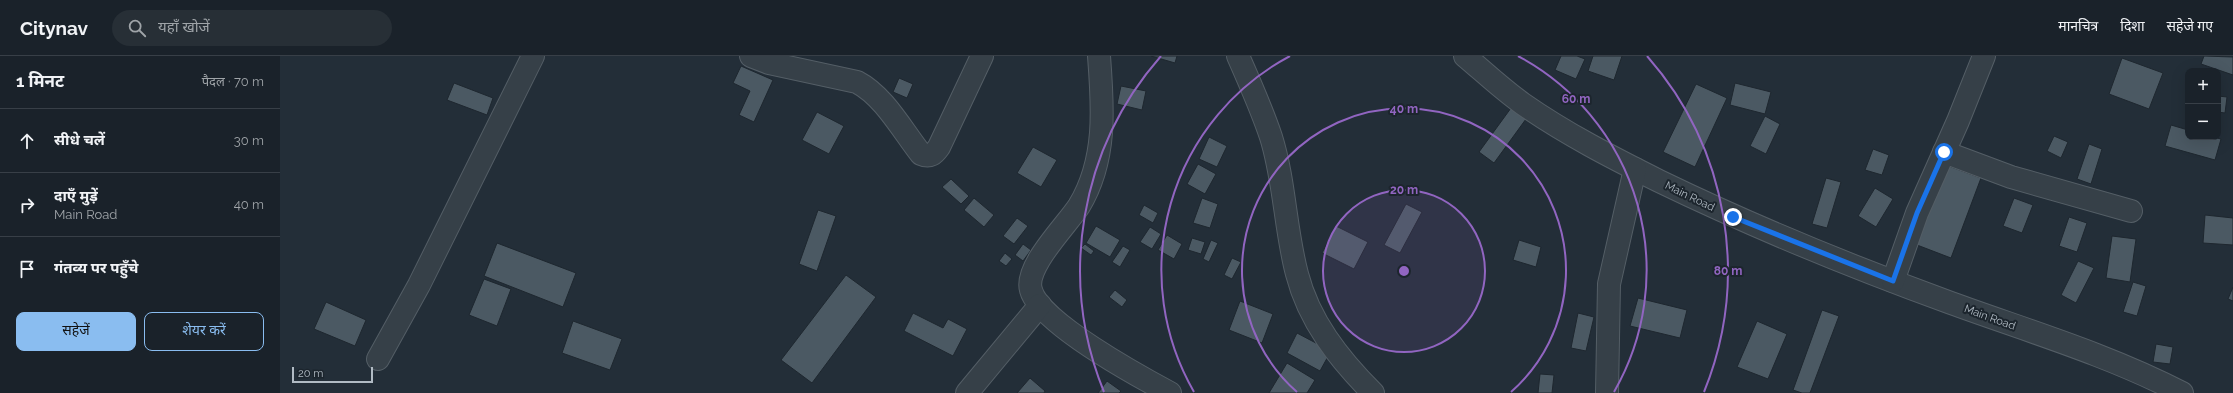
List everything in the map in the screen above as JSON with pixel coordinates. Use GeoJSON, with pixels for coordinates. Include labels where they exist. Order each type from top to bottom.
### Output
{"type":"FeatureCollection","features":[{"type":"Feature","properties":{"kind":"street"},"geometry":{"type":"LineString","coordinates":[[378,359],[423,278],[533,56]]}},
{"type":"Feature","properties":{"kind":"street"},"geometry":{"type":"LineString","coordinates":[[751,56],[785,61],[857,82],[870,89],[882,100],[921,154],[926,156],[931,155],[939,147],[982,56]]}},
{"type":"Feature","properties":{"kind":"street"},"geometry":{"type":"LineString","coordinates":[[1099,56],[1102,116],[1100,148],[1095,172],[1080,205],[1035,266],[1031,274],[1031,290],[1040,305],[1055,319],[1102,355],[1118,366],[1170,393]]}},
{"type":"Feature","properties":{"kind":"street"},"geometry":{"type":"LineString","coordinates":[[1238,56],[1271,138],[1279,172],[1297,275],[1311,312],[1331,347],[1373,393]]}},
{"type":"Feature","properties":{"kind":"street","name":"Main Road"},"geometry":{"type":"LineString","coordinates":[[1465,56],[1523,104],[1595,148],[1733,217],[1893,281],[2073,347],[2161,382],[2182,393]]}},
{"type":"Feature","properties":{"kind":"street"},"geometry":{"type":"LineString","coordinates":[[1893,281],[1917,213],[1984,56]]}},
{"type":"Feature","properties":{"kind":"street"},"geometry":{"type":"LineString","coordinates":[[1944,152],[2011,177],[2131,211]]}},
{"type":"Feature","properties":{"kind":"street"},"geometry":{"type":"LineString","coordinates":[[1607,393],[1609,284],[1635,168]]}},
{"type":"Feature","properties":{"kind":"street"},"geometry":{"type":"LineString","coordinates":[[967,393],[1040,305]]}},
{"type":"Feature","properties":{"kind":"building"},"geometry":{"type":"Polygon","coordinates":[[[1151,56],[1177,56],[1175,63],[1151,56]]]}},
{"type":"Feature","properties":{"kind":"building"},"geometry":{"type":"Polygon","coordinates":[[[1561,56],[1577,56],[1585,59],[1576,79],[1555,70],[1561,56]]]}},
{"type":"Feature","properties":{"kind":"building"},"geometry":{"type":"Polygon","coordinates":[[[1593,56],[1622,56],[1614,80],[1588,71],[1593,56]]]}},
{"type":"Feature","properties":{"kind":"building"},"geometry":{"type":"Polygon","coordinates":[[[2204,56],[2233,57],[2233,75],[2221,71],[2221,68],[2213,68],[2201,64],[2204,56]]]}},
{"type":"Feature","properties":{"kind":"building"},"geometry":{"type":"Polygon","coordinates":[[[2122,58],[2163,73],[2149,109],[2109,94],[2122,58]]]}},
{"type":"Feature","properties":{"kind":"building"},"geometry":{"type":"Polygon","coordinates":[[[741,66],[773,80],[754,122],[739,115],[750,91],[733,83],[741,66]]]}},
{"type":"Feature","properties":{"kind":"building"},"geometry":{"type":"Polygon","coordinates":[[[899,78],[913,84],[907,98],[893,92],[899,78]]]}},
{"type":"Feature","properties":{"kind":"building"},"geometry":{"type":"Polygon","coordinates":[[[454,83],[493,98],[487,115],[447,100],[454,83]]]}},
{"type":"Feature","properties":{"kind":"building"},"geometry":{"type":"Polygon","coordinates":[[[1735,83],[1771,92],[1765,114],[1730,105],[1735,83]]]}},
{"type":"Feature","properties":{"kind":"building"},"geometry":{"type":"Polygon","coordinates":[[[1696,84],[1727,98],[1695,167],[1663,152],[1696,84]]]}},
{"type":"Feature","properties":{"kind":"building"},"geometry":{"type":"Polygon","coordinates":[[[1121,86],[1146,91],[1142,110],[1117,104],[1121,86]]]}},
{"type":"Feature","properties":{"kind":"building"},"geometry":{"type":"Polygon","coordinates":[[[2221,96],[2227,97],[2225,113],[2221,112],[2221,96]]]}},
{"type":"Feature","properties":{"kind":"building"},"geometry":{"type":"Polygon","coordinates":[[[1511,108],[1526,119],[1494,163],[1479,152],[1511,108]]]}},
{"type":"Feature","properties":{"kind":"building"},"geometry":{"type":"Polygon","coordinates":[[[817,112],[844,126],[829,154],[802,140],[817,112]]]}},
{"type":"Feature","properties":{"kind":"building"},"geometry":{"type":"Polygon","coordinates":[[[1765,116],[1780,124],[1766,154],[1750,146],[1765,116]]]}},
{"type":"Feature","properties":{"kind":"building"},"geometry":{"type":"Polygon","coordinates":[[[2171,125],[2185,129],[2185,140],[2221,140],[2215,160],[2165,146],[2171,125]]]}},
{"type":"Feature","properties":{"kind":"building"},"geometry":{"type":"Polygon","coordinates":[[[2054,136],[2068,142],[2061,158],[2047,151],[2054,136]]]}},
{"type":"Feature","properties":{"kind":"building"},"geometry":{"type":"Polygon","coordinates":[[[1209,137],[1227,146],[1217,167],[1199,159],[1209,137]]]}},
{"type":"Feature","properties":{"kind":"building"},"geometry":{"type":"Polygon","coordinates":[[[2089,144],[2102,149],[2091,184],[2077,179],[2089,144]]]}},
{"type":"Feature","properties":{"kind":"building"},"geometry":{"type":"Polygon","coordinates":[[[1033,147],[1057,160],[1041,187],[1017,173],[1033,147]]]}},
{"type":"Feature","properties":{"kind":"building"},"geometry":{"type":"Polygon","coordinates":[[[1873,149],[1889,155],[1882,175],[1865,170],[1873,149]]]}},
{"type":"Feature","properties":{"kind":"building"},"geometry":{"type":"Polygon","coordinates":[[[1198,164],[1216,174],[1205,194],[1187,184],[1198,164]]]}},
{"type":"Feature","properties":{"kind":"building"},"geometry":{"type":"Polygon","coordinates":[[[1946,165],[1981,178],[1951,258],[1917,245],[1946,165]]]}},
{"type":"Feature","properties":{"kind":"building"},"geometry":{"type":"Polygon","coordinates":[[[1826,178],[1841,182],[1827,228],[1812,224],[1826,178]]]}},
{"type":"Feature","properties":{"kind":"building"},"geometry":{"type":"Polygon","coordinates":[[[951,179],[969,196],[961,204],[942,187],[951,179]]]}},
{"type":"Feature","properties":{"kind":"building"},"geometry":{"type":"Polygon","coordinates":[[[1875,188],[1893,199],[1876,227],[1858,216],[1875,188]]]}},
{"type":"Feature","properties":{"kind":"building"},"geometry":{"type":"Polygon","coordinates":[[[974,198],[994,215],[984,227],[964,210],[974,198]]]}},
{"type":"Feature","properties":{"kind":"building"},"geometry":{"type":"Polygon","coordinates":[[[1202,198],[1218,204],[1210,228],[1193,223],[1202,198]]]}},
{"type":"Feature","properties":{"kind":"building"},"geometry":{"type":"Polygon","coordinates":[[[2014,198],[2033,205],[2022,233],[2003,226],[2014,198]]]}},
{"type":"Feature","properties":{"kind":"building"},"geometry":{"type":"Polygon","coordinates":[[[1406,204],[1422,212],[1400,253],[1384,245],[1406,204]]]}},
{"type":"Feature","properties":{"kind":"building"},"geometry":{"type":"Polygon","coordinates":[[[1144,205],[1158,213],[1153,223],[1139,215],[1144,205]]]}},
{"type":"Feature","properties":{"kind":"building"},"geometry":{"type":"Polygon","coordinates":[[[818,210],[836,216],[817,271],[799,264],[818,210]]]}},
{"type":"Feature","properties":{"kind":"building"},"geometry":{"type":"Polygon","coordinates":[[[2205,215],[2233,218],[2233,245],[2203,243],[2205,215]]]}},
{"type":"Feature","properties":{"kind":"building"},"geometry":{"type":"Polygon","coordinates":[[[2069,217],[2087,223],[2077,252],[2059,246],[2069,217]]]}},
{"type":"Feature","properties":{"kind":"building"},"geometry":{"type":"Polygon","coordinates":[[[1017,218],[1028,226],[1014,244],[1003,236],[1017,218]]]}},
{"type":"Feature","properties":{"kind":"building"},"geometry":{"type":"Polygon","coordinates":[[[1096,226],[1120,240],[1110,257],[1086,243],[1096,226]]]}},
{"type":"Feature","properties":{"kind":"building"},"geometry":{"type":"Polygon","coordinates":[[[1336,226],[1368,242],[1354,269],[1322,253],[1336,226]]]}},
{"type":"Feature","properties":{"kind":"building"},"geometry":{"type":"Polygon","coordinates":[[[1150,227],[1161,234],[1152,249],[1140,242],[1150,227]]]}},
{"type":"Feature","properties":{"kind":"building"},"geometry":{"type":"Polygon","coordinates":[[[1167,235],[1182,244],[1174,259],[1158,250],[1167,235]]]}},
{"type":"Feature","properties":{"kind":"building"},"geometry":{"type":"Polygon","coordinates":[[[2112,236],[2136,239],[2130,282],[2106,278],[2112,236]]]}},
{"type":"Feature","properties":{"kind":"building"},"geometry":{"type":"Polygon","coordinates":[[[1192,238],[1205,242],[1201,254],[1188,250],[1192,238]]]}},
{"type":"Feature","properties":{"kind":"building"},"geometry":{"type":"Polygon","coordinates":[[[1211,240],[1218,243],[1209,262],[1203,259],[1211,240]]]}},
{"type":"Feature","properties":{"kind":"building"},"geometry":{"type":"Polygon","coordinates":[[[1519,240],[1541,247],[1536,267],[1513,260],[1519,240]]]}},
{"type":"Feature","properties":{"kind":"building"},"geometry":{"type":"Polygon","coordinates":[[[497,243],[576,273],[563,307],[484,276],[497,243]]]}},
{"type":"Feature","properties":{"kind":"building"},"geometry":{"type":"Polygon","coordinates":[[[1023,244],[1031,250],[1023,261],[1015,255],[1023,244]]]}},
{"type":"Feature","properties":{"kind":"building"},"geometry":{"type":"Polygon","coordinates":[[[1085,244],[1094,251],[1091,255],[1081,248],[1085,244]]]}},
{"type":"Feature","properties":{"kind":"building"},"geometry":{"type":"Polygon","coordinates":[[[1123,246],[1130,250],[1120,267],[1112,262],[1123,246]]]}},
{"type":"Feature","properties":{"kind":"building"},"geometry":{"type":"Polygon","coordinates":[[[1005,253],[1012,259],[1006,266],[999,261],[1005,253]]]}},
{"type":"Feature","properties":{"kind":"building"},"geometry":{"type":"Polygon","coordinates":[[[1232,258],[1241,262],[1232,279],[1224,275],[1232,258]]]}},
{"type":"Feature","properties":{"kind":"building"},"geometry":{"type":"Polygon","coordinates":[[[2078,261],[2094,268],[2076,303],[2061,295],[2078,261]]]}},
{"type":"Feature","properties":{"kind":"building"},"geometry":{"type":"Polygon","coordinates":[[[846,275],[876,297],[812,383],[781,360],[846,275]]]}},
{"type":"Feature","properties":{"kind":"building"},"geometry":{"type":"Polygon","coordinates":[[[484,279],[511,289],[497,326],[469,315],[484,279]]]}},
{"type":"Feature","properties":{"kind":"building"},"geometry":{"type":"Polygon","coordinates":[[[2133,282],[2146,286],[2137,316],[2123,312],[2133,282]]]}},
{"type":"Feature","properties":{"kind":"building"},"geometry":{"type":"Polygon","coordinates":[[[2233,287],[2233,301],[2228,299],[2233,287]]]}},
{"type":"Feature","properties":{"kind":"building"},"geometry":{"type":"Polygon","coordinates":[[[1115,290],[1127,300],[1122,307],[1109,297],[1115,290]]]}},
{"type":"Feature","properties":{"kind":"building"},"geometry":{"type":"Polygon","coordinates":[[[1638,298],[1687,310],[1680,338],[1630,326],[1638,298]]]}},
{"type":"Feature","properties":{"kind":"building"},"geometry":{"type":"Polygon","coordinates":[[[1240,301],[1273,314],[1262,343],[1229,330],[1240,301]]]}},
{"type":"Feature","properties":{"kind":"building"},"geometry":{"type":"Polygon","coordinates":[[[326,302],[366,320],[355,346],[314,329],[326,302]]]}},
{"type":"Feature","properties":{"kind":"building"},"geometry":{"type":"Polygon","coordinates":[[[1822,310],[1839,316],[1810,393],[1802,393],[1793,390],[1822,310]]]}},
{"type":"Feature","properties":{"kind":"building"},"geometry":{"type":"Polygon","coordinates":[[[913,313],[943,328],[948,319],[967,329],[953,356],[904,331],[913,313]]]}},
{"type":"Feature","properties":{"kind":"building"},"geometry":{"type":"Polygon","coordinates":[[[1578,313],[1594,317],[1586,351],[1571,348],[1578,313]]]}},
{"type":"Feature","properties":{"kind":"building"},"geometry":{"type":"Polygon","coordinates":[[[573,321],[622,339],[610,370],[562,353],[573,321]]]}},
{"type":"Feature","properties":{"kind":"building"},"geometry":{"type":"Polygon","coordinates":[[[1757,321],[1787,334],[1768,379],[1737,367],[1757,321]]]}},
{"type":"Feature","properties":{"kind":"building"},"geometry":{"type":"Polygon","coordinates":[[[1297,333],[1331,351],[1320,371],[1287,353],[1297,333]]]}},
{"type":"Feature","properties":{"kind":"building"},"geometry":{"type":"Polygon","coordinates":[[[2156,344],[2173,347],[2170,364],[2153,362],[2156,344]]]}},
{"type":"Feature","properties":{"kind":"building"},"geometry":{"type":"Polygon","coordinates":[[[1287,363],[1315,380],[1307,393],[1269,393],[1287,363]]]}},
{"type":"Feature","properties":{"kind":"building"},"geometry":{"type":"Polygon","coordinates":[[[1540,374],[1554,375],[1552,393],[1538,393],[1540,374]]]}},
{"type":"Feature","properties":{"kind":"building"},"geometry":{"type":"Polygon","coordinates":[[[1030,378],[1045,391],[1044,393],[1017,393],[1030,378]]]}},
{"type":"Feature","properties":{"kind":"building"},"geometry":{"type":"Polygon","coordinates":[[[1107,381],[1121,391],[1119,393],[1098,393],[1107,381]]]}},
{"type":"Feature","properties":{"kind":"route"},"geometry":{"type":"LineString","coordinates":[[1733,217],[1893,281],[1917,213],[1944,152]]}}]}
